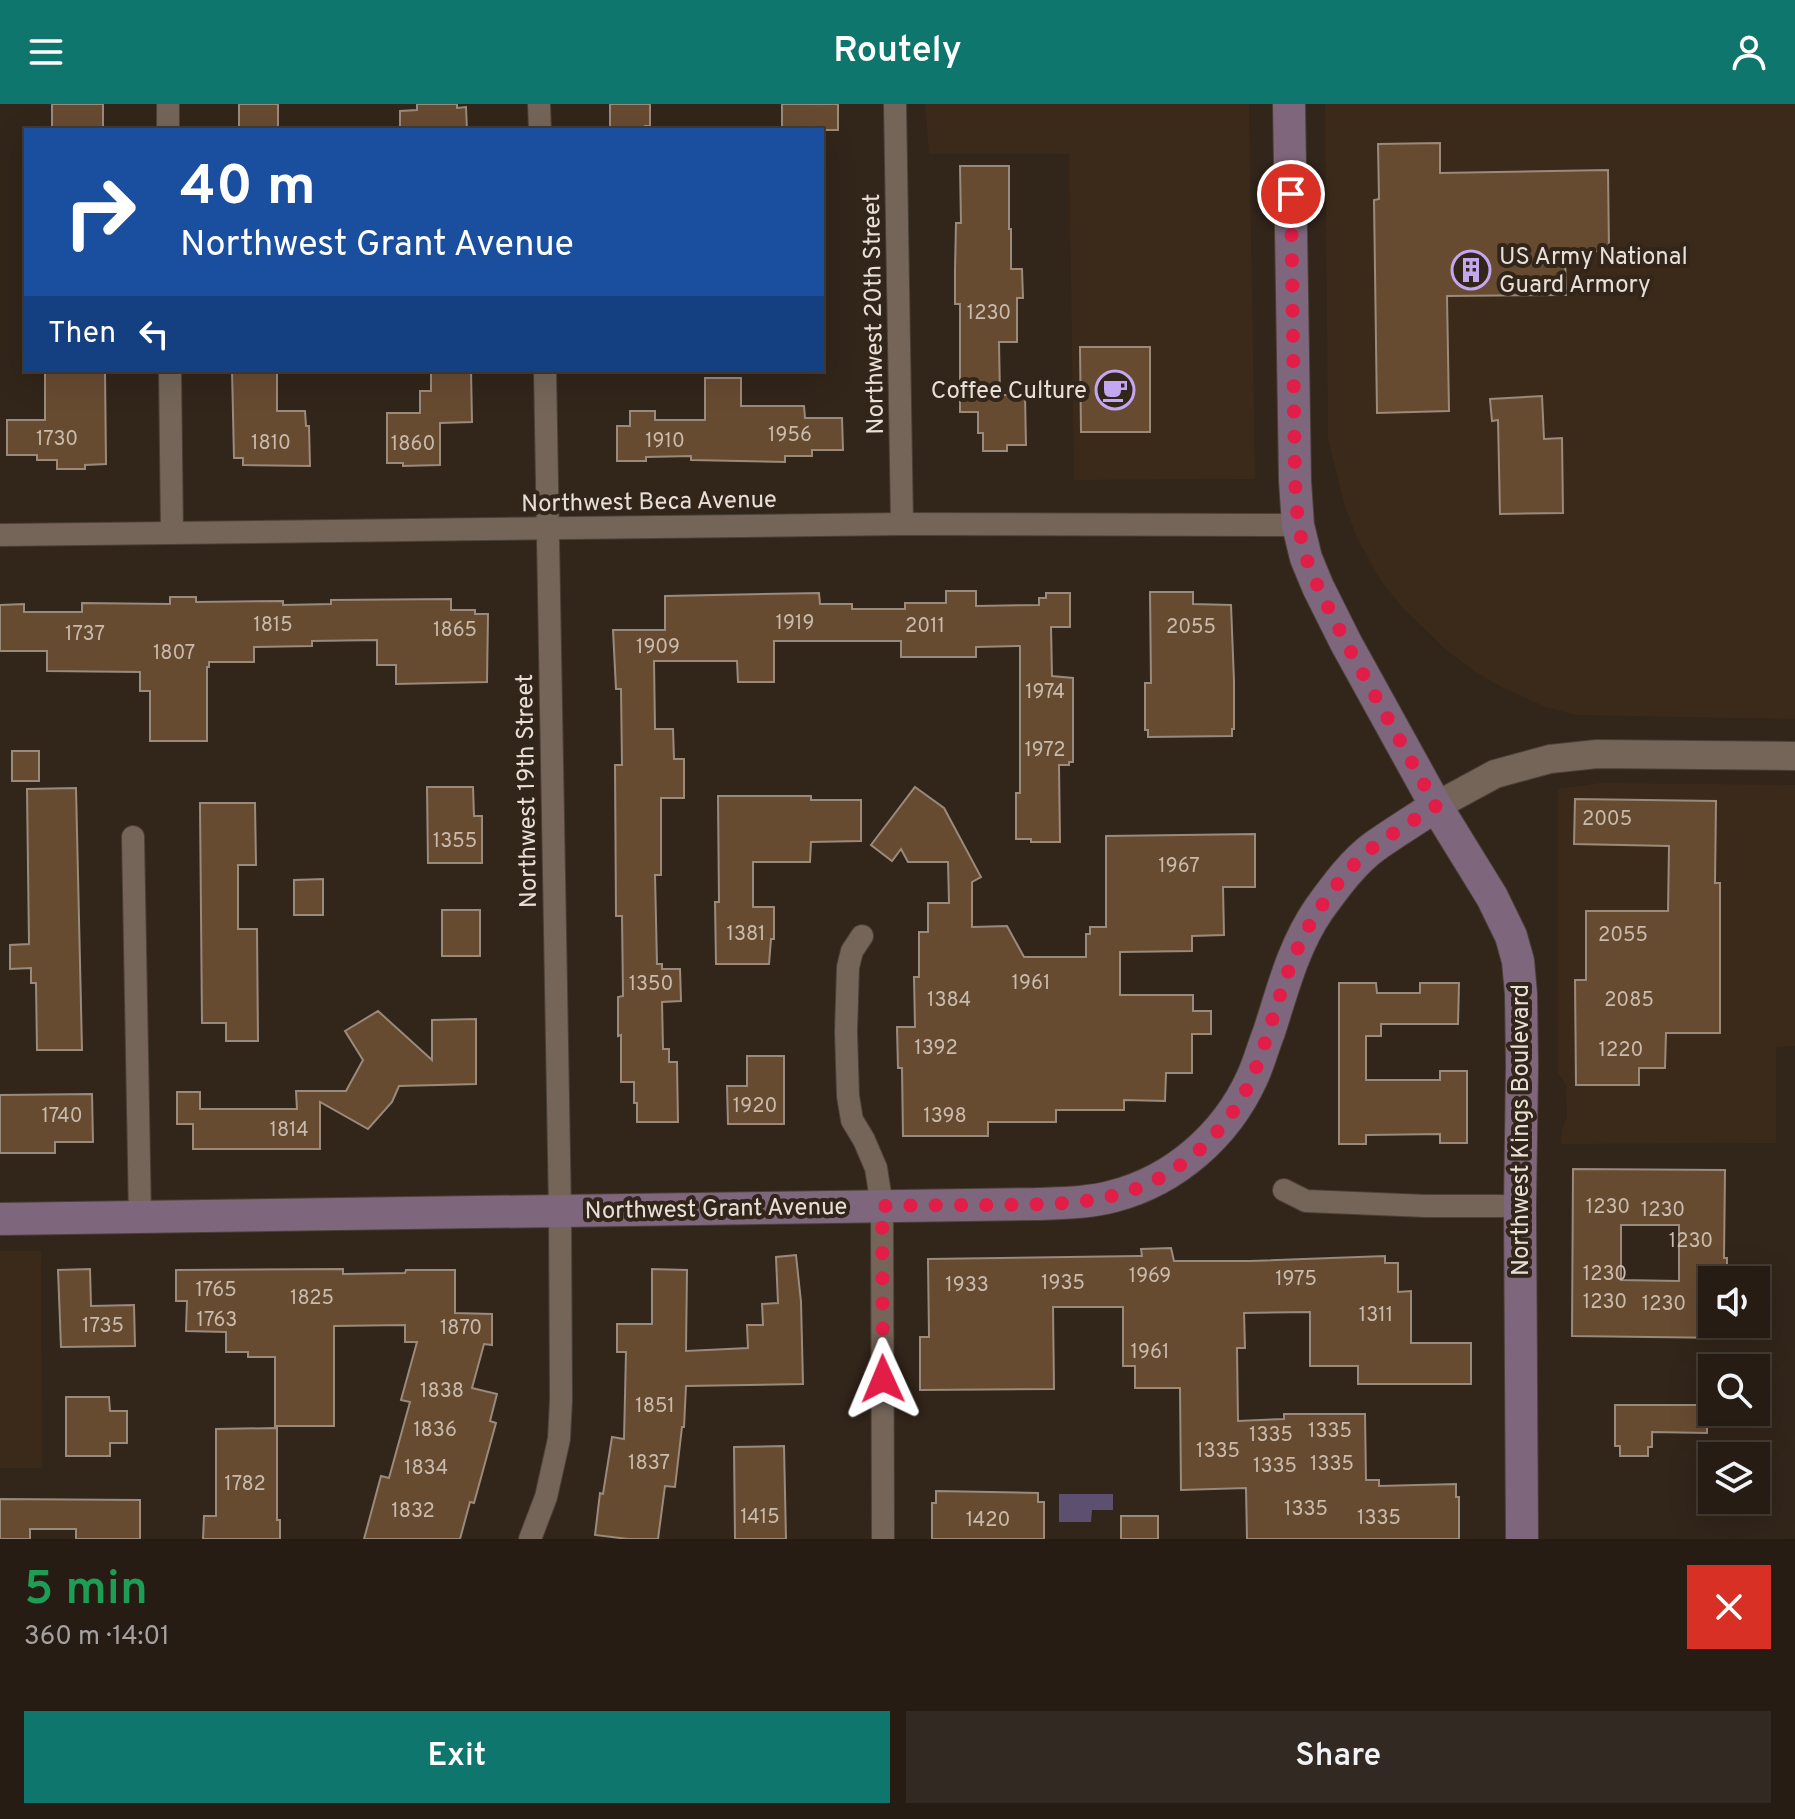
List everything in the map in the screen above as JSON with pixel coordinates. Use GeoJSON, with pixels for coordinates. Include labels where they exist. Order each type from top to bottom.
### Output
{"type":"FeatureCollection","features":[{"type":"Feature","properties":{"kind":"main road","name":"Northwest Kings Boulevard"},"geometry":{"type":"LineString","coordinates":[[1289,104],[1295,481],[1298,525],[1306,558],[1346,643],[1436,806],[1492,897],[1511,936],[1518,961],[1522,1065],[1522,1539]]}},
{"type":"Feature","properties":{"kind":"main road","name":"Northwest Grant Avenue"},"geometry":{"type":"LineString","coordinates":[[0,1219],[1036,1204],[1116,1196],[1157,1180],[1182,1165],[1212,1139],[1239,1103],[1253,1076],[1288,970],[1318,911],[1348,872],[1373,847],[1436,806]]}},
{"type":"Feature","properties":{"kind":"street"},"geometry":{"type":"LineString","coordinates":[[168,104],[168,128]]}},
{"type":"Feature","properties":{"kind":"street"},"geometry":{"type":"LineString","coordinates":[[539,104],[540,128]]}},
{"type":"Feature","properties":{"kind":"street","name":"Northwest 20th Street"},"geometry":{"type":"LineString","coordinates":[[895,104],[902,524]]}},
{"type":"Feature","properties":{"kind":"street"},"geometry":{"type":"LineString","coordinates":[[170,372],[172,532]]}},
{"type":"Feature","properties":{"kind":"street","name":"Northwest 19th Street"},"geometry":{"type":"LineString","coordinates":[[530,1539],[546,1497],[559,1439],[561,1400],[545,372]]}},
{"type":"Feature","properties":{"kind":"street","name":"Northwest Beca Avenue"},"geometry":{"type":"LineString","coordinates":[[0,535],[902,524],[1298,525]]}},
{"type":"Feature","properties":{"kind":"street","name":"Northwest Grant Avenue"},"geometry":{"type":"LineString","coordinates":[[1436,806],[1495,774],[1550,759],[1597,754],[1795,756]]}},
{"type":"Feature","properties":{"kind":"street"},"geometry":{"type":"LineString","coordinates":[[133,837],[140,1216]]}},
{"type":"Feature","properties":{"kind":"street"},"geometry":{"type":"LineString","coordinates":[[862,936],[852,951],[848,967],[848,1096],[852,1120],[876,1168],[882,1206],[883,1539]]}},
{"type":"Feature","properties":{"kind":"street"},"geometry":{"type":"LineString","coordinates":[[1284,1190],[1306,1201],[1520,1206]]}},
{"type":"Feature","properties":{"kind":"shaded area"},"geometry":{"type":"Polygon","coordinates":[[[925,104],[1249,104],[1255,479],[1074,480],[1069,154],[929,154],[925,104]]]}},
{"type":"Feature","properties":{"kind":"shaded area"},"geometry":{"type":"Polygon","coordinates":[[[1325,104],[1795,104],[1795,719],[1575,715],[1546,707],[1474,671],[1444,648],[1400,605],[1381,581],[1358,540],[1345,507],[1328,438],[1325,104]]]}},
{"type":"Feature","properties":{"kind":"shaded area"},"geometry":{"type":"Polygon","coordinates":[[[1600,783],[1795,785],[1795,1046],[1776,1047],[1776,1143],[1561,1144],[1567,1117],[1566,1084],[1558,1073],[1558,789],[1600,783]]]}},
{"type":"Feature","properties":{"kind":"shaded area"},"geometry":{"type":"Polygon","coordinates":[[[0,1251],[41,1251],[42,1468],[0,1468],[0,1251]]]}},
{"type":"Feature","properties":{"kind":"shaded area"},"geometry":{"type":"Polygon","coordinates":[[[1059,1494],[1113,1494],[1113,1510],[1092,1510],[1091,1522],[1059,1522],[1059,1494]]]}},
{"type":"Feature","properties":{"kind":"building"},"geometry":{"type":"Polygon","coordinates":[[[52,104],[103,104],[103,128],[52,128],[52,104]]]}},
{"type":"Feature","properties":{"kind":"building"},"geometry":{"type":"Polygon","coordinates":[[[239,104],[278,104],[278,128],[239,128],[239,104]]]}},
{"type":"Feature","properties":{"kind":"building"},"geometry":{"type":"Polygon","coordinates":[[[417,104],[457,104],[457,108],[466,107],[467,128],[400,128],[400,111],[417,110],[417,104]]]}},
{"type":"Feature","properties":{"kind":"building"},"geometry":{"type":"Polygon","coordinates":[[[610,104],[650,104],[650,126],[610,128],[610,104]]]}},
{"type":"Feature","properties":{"kind":"building"},"geometry":{"type":"Polygon","coordinates":[[[782,104],[838,104],[838,130],[782,128],[782,104]]]}},
{"type":"Feature","properties":{"kind":"building","name":"US Army National Guard Armory"},"geometry":{"type":"Polygon","coordinates":[[[1440,143],[1440,173],[1608,170],[1609,251],[1565,252],[1566,295],[1447,296],[1449,411],[1377,413],[1374,200],[1379,199],[1378,144],[1440,143]]]}},
{"type":"Feature","properties":{"kind":"building"},"geometry":{"type":"Polygon","coordinates":[[[960,166],[1009,166],[1011,269],[1022,269],[1023,298],[1017,298],[1017,342],[999,342],[1000,395],[1025,395],[1026,445],[1007,445],[1007,451],[983,451],[983,433],[978,433],[978,412],[960,412],[960,304],[955,304],[955,270],[956,223],[961,223],[960,166]]]}},
{"type":"Feature","properties":{"kind":"building","name":"Coffee Culture"},"geometry":{"type":"Polygon","coordinates":[[[1080,347],[1150,347],[1150,432],[1081,432],[1080,347]]]}},
{"type":"Feature","properties":{"kind":"building"},"geometry":{"type":"Polygon","coordinates":[[[45,372],[105,372],[106,464],[85,465],[85,469],[57,469],[57,460],[37,460],[37,455],[7,455],[7,420],[45,420],[45,372]]]}},
{"type":"Feature","properties":{"kind":"building"},"geometry":{"type":"Polygon","coordinates":[[[232,372],[277,372],[277,411],[305,411],[306,426],[309,426],[310,466],[243,465],[243,458],[234,458],[232,372]]]}},
{"type":"Feature","properties":{"kind":"building"},"geometry":{"type":"Polygon","coordinates":[[[431,372],[471,372],[472,422],[440,423],[440,465],[387,463],[387,413],[420,413],[420,391],[431,391],[431,372]]]}},
{"type":"Feature","properties":{"kind":"building"},"geometry":{"type":"Polygon","coordinates":[[[705,378],[741,378],[741,406],[804,406],[805,418],[842,418],[843,450],[812,450],[812,456],[785,456],[785,462],[691,460],[691,456],[617,461],[617,426],[630,426],[630,411],[655,411],[655,420],[705,420],[705,378]]]}},
{"type":"Feature","properties":{"kind":"building"},"geometry":{"type":"Polygon","coordinates":[[[1542,396],[1544,439],[1562,438],[1563,513],[1500,514],[1498,420],[1492,421],[1490,399],[1542,396]]]}},
{"type":"Feature","properties":{"kind":"building"},"geometry":{"type":"Polygon","coordinates":[[[946,591],[976,591],[976,606],[1039,605],[1039,598],[1046,598],[1046,593],[1070,593],[1070,627],[1051,627],[1052,676],[1073,678],[1073,762],[1059,765],[1060,842],[1016,839],[1016,793],[1020,793],[1020,646],[976,647],[976,657],[901,657],[901,641],[774,641],[774,682],[738,682],[737,661],[654,661],[655,729],[673,729],[674,759],[684,759],[684,798],[661,798],[661,875],[655,875],[657,964],[662,964],[662,969],[680,969],[681,1001],[662,1002],[663,1049],[669,1049],[669,1062],[677,1062],[678,1122],[637,1122],[634,1082],[621,1082],[621,1035],[618,1036],[618,997],[623,996],[622,916],[616,916],[615,765],[622,765],[621,689],[616,689],[613,630],[665,630],[665,596],[819,593],[820,604],[852,604],[852,609],[905,609],[905,603],[946,603],[946,591]]]}},
{"type":"Feature","properties":{"kind":"building"},"geometry":{"type":"Polygon","coordinates":[[[1150,592],[1193,592],[1193,604],[1231,605],[1234,681],[1232,736],[1148,737],[1148,730],[1145,730],[1145,683],[1151,683],[1150,592]]]}},
{"type":"Feature","properties":{"kind":"building"},"geometry":{"type":"Polygon","coordinates":[[[170,597],[196,597],[196,602],[283,601],[283,605],[331,604],[331,600],[451,599],[451,610],[475,610],[475,614],[488,614],[487,682],[396,684],[396,665],[377,665],[377,640],[312,641],[312,646],[254,647],[254,662],[209,662],[207,741],[150,741],[150,691],[140,691],[140,672],[47,671],[47,651],[0,651],[0,605],[24,604],[24,612],[82,612],[82,603],[170,604],[170,597]]]}},
{"type":"Feature","properties":{"kind":"building"},"geometry":{"type":"Polygon","coordinates":[[[12,751],[39,751],[39,781],[12,781],[12,751]]]}},
{"type":"Feature","properties":{"kind":"building"},"geometry":{"type":"Polygon","coordinates":[[[427,787],[473,787],[474,816],[482,816],[482,863],[428,863],[427,787]]]}},
{"type":"Feature","properties":{"kind":"building"},"geometry":{"type":"Polygon","coordinates":[[[915,787],[944,808],[981,877],[972,882],[972,927],[1007,926],[1024,957],[1086,957],[1086,934],[1090,934],[1090,927],[1106,927],[1106,836],[1255,834],[1255,887],[1223,887],[1224,935],[1192,936],[1192,951],[1120,952],[1120,995],[1193,995],[1193,1011],[1211,1011],[1211,1034],[1192,1034],[1192,1073],[1166,1073],[1165,1101],[1124,1100],[1124,1110],[1056,1110],[1056,1122],[988,1122],[988,1136],[903,1136],[902,1068],[898,1068],[897,1027],[915,1027],[914,977],[919,977],[919,932],[928,932],[928,903],[949,903],[948,862],[908,862],[901,849],[892,861],[871,845],[915,787]]]}},
{"type":"Feature","properties":{"kind":"building"},"geometry":{"type":"Polygon","coordinates":[[[76,788],[82,1050],[37,1050],[36,983],[31,983],[31,968],[10,969],[10,945],[29,944],[27,789],[76,788]]]}},
{"type":"Feature","properties":{"kind":"building"},"geometry":{"type":"Polygon","coordinates":[[[718,796],[811,796],[811,800],[861,800],[861,841],[811,842],[810,862],[753,862],[753,907],[774,907],[774,939],[771,939],[769,964],[716,964],[718,796]]]}},
{"type":"Feature","properties":{"kind":"building"},"geometry":{"type":"Polygon","coordinates":[[[1575,799],[1716,801],[1715,883],[1720,883],[1720,1033],[1666,1033],[1665,1068],[1639,1068],[1639,1085],[1576,1085],[1575,980],[1586,980],[1586,911],[1668,911],[1669,846],[1574,844],[1575,799]]]}},
{"type":"Feature","properties":{"kind":"building"},"geometry":{"type":"Polygon","coordinates":[[[200,803],[255,803],[256,865],[238,865],[238,929],[257,929],[258,1041],[226,1041],[226,1023],[202,1023],[200,803]]]}},
{"type":"Feature","properties":{"kind":"building"},"geometry":{"type":"Polygon","coordinates":[[[323,879],[323,915],[294,915],[294,880],[323,879]]]}},
{"type":"Feature","properties":{"kind":"building"},"geometry":{"type":"Polygon","coordinates":[[[442,910],[480,910],[480,956],[442,956],[442,910]]]}},
{"type":"Feature","properties":{"kind":"building"},"geometry":{"type":"Polygon","coordinates":[[[1339,983],[1376,983],[1377,993],[1420,993],[1420,983],[1459,983],[1458,1024],[1381,1024],[1381,1036],[1366,1036],[1366,1080],[1440,1080],[1440,1071],[1467,1071],[1467,1143],[1440,1143],[1440,1134],[1366,1135],[1366,1144],[1339,1144],[1339,983]]]}},
{"type":"Feature","properties":{"kind":"building"},"geometry":{"type":"Polygon","coordinates":[[[378,1011],[432,1060],[432,1020],[476,1019],[476,1084],[399,1086],[392,1102],[368,1129],[320,1102],[320,1149],[193,1149],[193,1124],[177,1124],[177,1092],[200,1092],[200,1109],[297,1109],[296,1091],[346,1091],[363,1060],[345,1031],[378,1011]]]}},
{"type":"Feature","properties":{"kind":"building"},"geometry":{"type":"Polygon","coordinates":[[[747,1056],[784,1056],[784,1124],[728,1124],[727,1086],[747,1086],[747,1056]]]}},
{"type":"Feature","properties":{"kind":"building"},"geometry":{"type":"Polygon","coordinates":[[[92,1094],[93,1142],[55,1142],[55,1153],[0,1153],[0,1095],[92,1094]]]}},
{"type":"Feature","properties":{"kind":"building"},"geometry":{"type":"Polygon","coordinates":[[[1573,1169],[1725,1170],[1724,1258],[1727,1258],[1727,1266],[1698,1266],[1698,1338],[1572,1336],[1573,1169]],[[1621,1225],[1621,1280],[1679,1281],[1679,1225],[1621,1225]]]}},
{"type":"Feature","properties":{"kind":"building"},"geometry":{"type":"Polygon","coordinates":[[[1171,1248],[1174,1261],[1385,1256],[1385,1263],[1398,1263],[1398,1292],[1411,1291],[1411,1343],[1471,1343],[1471,1384],[1358,1384],[1358,1366],[1310,1366],[1310,1312],[1244,1313],[1245,1348],[1237,1348],[1238,1421],[1284,1419],[1284,1414],[1365,1414],[1366,1480],[1379,1480],[1379,1486],[1456,1484],[1459,1539],[1247,1539],[1246,1488],[1181,1490],[1180,1388],[1135,1388],[1135,1366],[1123,1366],[1123,1307],[1053,1307],[1054,1389],[920,1390],[920,1337],[929,1337],[928,1259],[1142,1256],[1141,1249],[1171,1248]]]}},
{"type":"Feature","properties":{"kind":"building"},"geometry":{"type":"Polygon","coordinates":[[[796,1255],[801,1302],[803,1384],[686,1386],[684,1427],[675,1487],[665,1486],[658,1539],[595,1535],[612,1437],[624,1439],[626,1352],[617,1352],[617,1324],[652,1324],[652,1269],[687,1270],[686,1351],[748,1348],[747,1325],[763,1325],[762,1304],[778,1303],[776,1257],[796,1255]]]}},
{"type":"Feature","properties":{"kind":"building"},"geometry":{"type":"Polygon","coordinates":[[[90,1269],[91,1306],[134,1305],[135,1346],[61,1347],[58,1270],[90,1269]]]}},
{"type":"Feature","properties":{"kind":"building"},"geometry":{"type":"Polygon","coordinates":[[[343,1269],[343,1274],[455,1270],[455,1313],[492,1314],[492,1345],[484,1344],[472,1388],[497,1394],[490,1421],[496,1423],[474,1503],[470,1502],[460,1539],[364,1539],[381,1476],[389,1478],[410,1402],[401,1400],[417,1342],[405,1342],[405,1325],[334,1326],[334,1426],[275,1426],[275,1357],[248,1357],[248,1352],[226,1352],[226,1332],[186,1331],[187,1301],[176,1301],[176,1270],[343,1269]]]}},
{"type":"Feature","properties":{"kind":"building"},"geometry":{"type":"Polygon","coordinates":[[[66,1397],[109,1397],[110,1411],[127,1411],[127,1443],[110,1443],[110,1456],[66,1456],[66,1397]]]}},
{"type":"Feature","properties":{"kind":"building"},"geometry":{"type":"Polygon","coordinates":[[[1615,1405],[1698,1405],[1698,1426],[1707,1426],[1707,1433],[1652,1432],[1652,1447],[1648,1447],[1648,1456],[1620,1456],[1620,1446],[1615,1446],[1615,1405]]]}},
{"type":"Feature","properties":{"kind":"building"},"geometry":{"type":"Polygon","coordinates":[[[277,1428],[277,1520],[280,1520],[280,1539],[203,1539],[204,1516],[216,1516],[216,1429],[277,1428]]]}},
{"type":"Feature","properties":{"kind":"building"},"geometry":{"type":"Polygon","coordinates":[[[784,1446],[786,1539],[735,1539],[734,1447],[784,1446]]]}},
{"type":"Feature","properties":{"kind":"building"},"geometry":{"type":"Polygon","coordinates":[[[936,1491],[1038,1493],[1038,1502],[1044,1502],[1044,1539],[932,1539],[932,1503],[936,1503],[936,1491]]]}},
{"type":"Feature","properties":{"kind":"building"},"geometry":{"type":"Polygon","coordinates":[[[0,1499],[140,1500],[140,1539],[76,1539],[76,1529],[30,1529],[30,1539],[0,1539],[0,1499]]]}},
{"type":"Feature","properties":{"kind":"building"},"geometry":{"type":"Polygon","coordinates":[[[1121,1516],[1158,1516],[1158,1539],[1121,1539],[1121,1516]]]}},
{"type":"Feature","properties":{"kind":"place","name":"US Army National Guard Armory"},"geometry":{"type":"Point","coordinates":[1471,270]}},
{"type":"Feature","properties":{"kind":"place","name":"Coffee Culture"},"geometry":{"type":"Point","coordinates":[1115,390]}},
{"type":"Feature","properties":{"kind":"route"},"geometry":{"type":"LineString","coordinates":[[883,1379],[882,1206],[1087,1201],[1116,1196],[1157,1180],[1182,1165],[1212,1139],[1239,1103],[1253,1076],[1288,970],[1318,911],[1348,872],[1373,847],[1436,806],[1318,587],[1306,558],[1298,525],[1291,194]]}}]}
